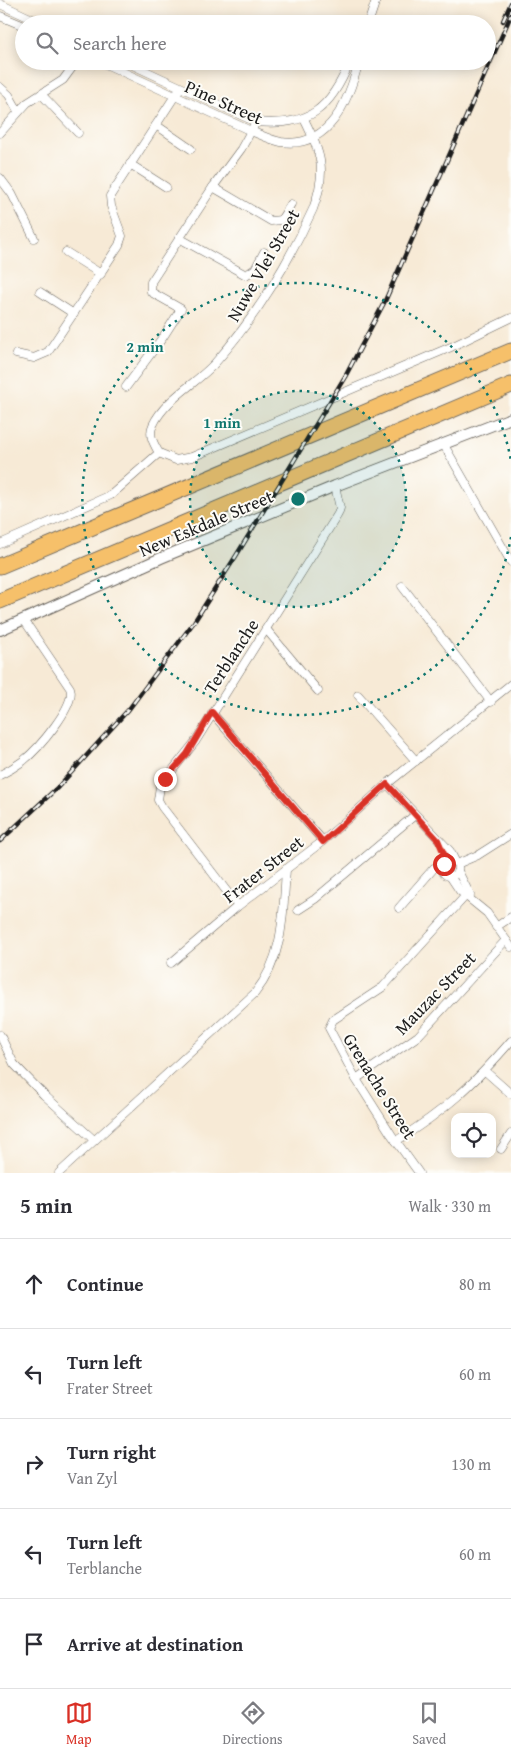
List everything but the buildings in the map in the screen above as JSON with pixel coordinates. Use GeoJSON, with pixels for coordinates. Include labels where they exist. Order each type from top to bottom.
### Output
{"type":"FeatureCollection","features":[{"type":"Feature","properties":{"kind":"highway"},"geometry":{"type":"LineString","coordinates":[[0,566],[511,351]]}},
{"type":"Feature","properties":{"kind":"highway"},"geometry":{"type":"LineString","coordinates":[[0,601],[511,385]]}},
{"type":"Feature","properties":{"kind":"street"},"geometry":{"type":"LineString","coordinates":[[371,15],[376,0]]}},
{"type":"Feature","properties":{"kind":"street"},"geometry":{"type":"LineString","coordinates":[[0,4],[24,15]]}},
{"type":"Feature","properties":{"kind":"street"},"geometry":{"type":"LineString","coordinates":[[0,16],[15,22]]}},
{"type":"Feature","properties":{"kind":"street"},"geometry":{"type":"LineString","coordinates":[[0,133],[18,111],[63,80],[70,70]]}},
{"type":"Feature","properties":{"kind":"street","name":"Pine Street"},"geometry":{"type":"LineString","coordinates":[[118,70],[252,131],[282,142],[314,139]]}},
{"type":"Feature","properties":{"kind":"street","name":"Pine Street"},"geometry":{"type":"LineString","coordinates":[[143,70],[256,122],[276,124],[304,120]]}},
{"type":"Feature","properties":{"kind":"street"},"geometry":{"type":"LineString","coordinates":[[304,120],[328,101],[337,89],[346,70]]}},
{"type":"Feature","properties":{"kind":"street"},"geometry":{"type":"LineString","coordinates":[[314,139],[343,107],[356,70]]}},
{"type":"Feature","properties":{"kind":"street"},"geometry":{"type":"LineString","coordinates":[[0,87],[9,95],[18,111]]}},
{"type":"Feature","properties":{"kind":"street"},"geometry":{"type":"LineString","coordinates":[[16,354],[34,358],[44,355],[51,348],[122,241],[121,230],[111,206],[110,196],[180,88]]}},
{"type":"Feature","properties":{"kind":"street"},"geometry":{"type":"LineString","coordinates":[[41,94],[78,133]]}},
{"type":"Feature","properties":{"kind":"street","name":"Nuwe Vlei Street"},"geometry":{"type":"LineString","coordinates":[[159,453],[150,437],[152,427],[158,416],[209,370],[253,318],[307,223],[319,193],[322,169],[314,139],[304,120]]}},
{"type":"Feature","properties":{"kind":"street"},"geometry":{"type":"LineString","coordinates":[[126,387],[181,309],[154,294],[150,289],[151,282],[252,131],[256,122]]}},
{"type":"Feature","properties":{"kind":"street"},"geometry":{"type":"LineString","coordinates":[[156,125],[192,149]]}},
{"type":"Feature","properties":{"kind":"street"},"geometry":{"type":"LineString","coordinates":[[130,164],[166,186]]}},
{"type":"Feature","properties":{"kind":"street"},"geometry":{"type":"LineString","coordinates":[[0,178],[12,194],[34,238]]}},
{"type":"Feature","properties":{"kind":"street"},"geometry":{"type":"LineString","coordinates":[[213,187],[270,221],[281,220],[292,204]]}},
{"type":"Feature","properties":{"kind":"street"},"geometry":{"type":"LineString","coordinates":[[179,238],[246,275],[255,269],[264,252]]}},
{"type":"Feature","properties":{"kind":"street"},"geometry":{"type":"LineString","coordinates":[[66,252],[101,274]]}},
{"type":"Feature","properties":{"kind":"street"},"geometry":{"type":"LineString","coordinates":[[40,292],[74,314]]}},
{"type":"Feature","properties":{"kind":"street"},"geometry":{"type":"LineString","coordinates":[[0,544],[111,496],[159,453],[176,460],[192,457],[452,347],[511,318]]}},
{"type":"Feature","properties":{"kind":"street","name":"New Eskdale Street"},"geometry":{"type":"LineString","coordinates":[[0,630],[161,558],[335,486],[444,446],[511,418]]}},
{"type":"Feature","properties":{"kind":"street"},"geometry":{"type":"LineString","coordinates":[[444,446],[511,562]]}},
{"type":"Feature","properties":{"kind":"street","name":"Terblanche"},"geometry":{"type":"LineString","coordinates":[[238,906],[158,800],[160,786],[187,754],[338,514],[339,502],[335,486]]}},
{"type":"Feature","properties":{"kind":"street"},"geometry":{"type":"LineString","coordinates":[[402,586],[491,702]]}},
{"type":"Feature","properties":{"kind":"street"},"geometry":{"type":"LineString","coordinates":[[0,775],[24,761],[34,751],[67,707],[72,696],[70,688],[24,620]]}},
{"type":"Feature","properties":{"kind":"street"},"geometry":{"type":"LineString","coordinates":[[266,629],[318,690]]}},
{"type":"Feature","properties":{"kind":"street","name":"Frater Street"},"geometry":{"type":"LineString","coordinates":[[172,962],[238,906],[323,842],[387,784],[511,684]]}},
{"type":"Feature","properties":{"kind":"street"},"geometry":{"type":"LineString","coordinates":[[358,695],[416,760]]}},
{"type":"Feature","properties":{"kind":"street"},"geometry":{"type":"LineString","coordinates":[[212,712],[323,842]]}},
{"type":"Feature","properties":{"kind":"street"},"geometry":{"type":"LineString","coordinates":[[387,784],[438,840],[469,895]]}},
{"type":"Feature","properties":{"kind":"street"},"geometry":{"type":"LineString","coordinates":[[298,910],[321,894],[415,815]]}},
{"type":"Feature","properties":{"kind":"street"},"geometry":{"type":"LineString","coordinates":[[399,908],[434,868],[478,855],[511,834]]}},
{"type":"Feature","properties":{"kind":"street"},"geometry":{"type":"LineString","coordinates":[[447,874],[452,864]]}},
{"type":"Feature","properties":{"kind":"street"},"geometry":{"type":"LineString","coordinates":[[424,881],[436,874],[456,874],[452,864]]}},
{"type":"Feature","properties":{"kind":"street"},"geometry":{"type":"LineString","coordinates":[[59,1173],[255,993],[263,983],[279,947],[286,869]]}},
{"type":"Feature","properties":{"kind":"street"},"geometry":{"type":"LineString","coordinates":[[447,874],[456,887],[469,895],[487,912],[511,947]]}},
{"type":"Feature","properties":{"kind":"street","name":"Grenache Street"},"geometry":{"type":"LineString","coordinates":[[419,1173],[356,1079],[330,1033],[330,1023],[382,987],[469,895]]}},
{"type":"Feature","properties":{"kind":"street"},"geometry":{"type":"LineString","coordinates":[[496,927],[511,917]]}},
{"type":"Feature","properties":{"kind":"street","name":"Mauzac Street"},"geometry":{"type":"LineString","coordinates":[[356,1079],[418,1036],[506,940]]}},
{"type":"Feature","properties":{"kind":"street"},"geometry":{"type":"LineString","coordinates":[[0,1035],[14,1064],[44,1095],[94,1140]]}},
{"type":"Feature","properties":{"kind":"street"},"geometry":{"type":"LineString","coordinates":[[396,1141],[432,1119],[455,1101],[485,1071],[511,1040]]}},
{"type":"Feature","properties":{"kind":"street"},"geometry":{"type":"LineString","coordinates":[[485,1071],[511,1094]]}},
{"type":"Feature","properties":{"kind":"street"},"geometry":{"type":"LineString","coordinates":[[501,1148],[511,1134]]}},
{"type":"Feature","properties":{"kind":"railway"},"geometry":{"type":"LineString","coordinates":[[503,21],[511,3]]}},
{"type":"Feature","properties":{"kind":"railway"},"geometry":{"type":"LineString","coordinates":[[496,49],[511,15]]}},
{"type":"Feature","properties":{"kind":"railway"},"geometry":{"type":"LineString","coordinates":[[0,841],[58,787],[129,709],[194,622],[236,556],[346,375],[385,301],[487,70]]}},
{"type":"Feature","properties":{"kind":"route"},"geometry":{"type":"LineString","coordinates":[[165,779],[179,765],[196,742],[212,712],[323,842],[387,784],[438,840],[447,861],[444,864]]}}]}
